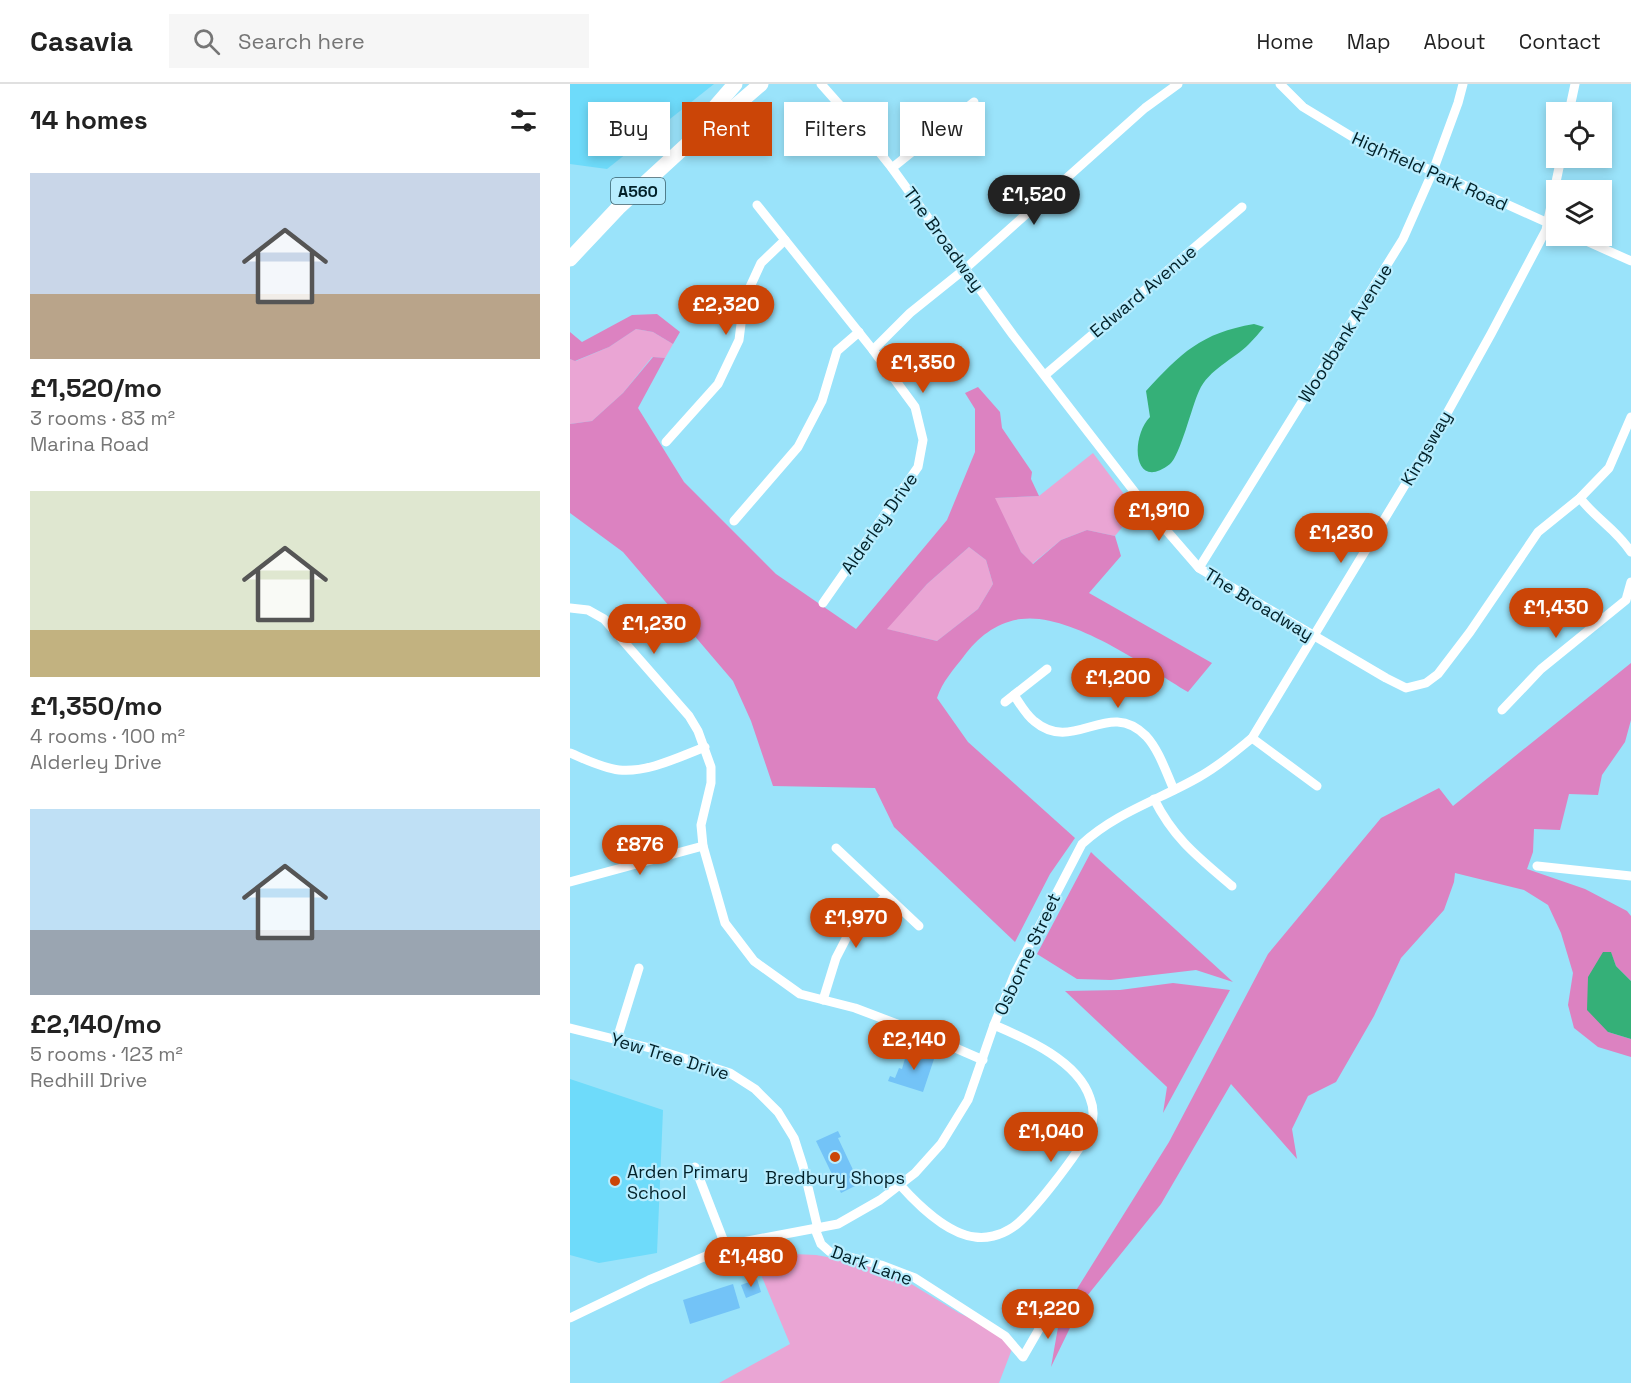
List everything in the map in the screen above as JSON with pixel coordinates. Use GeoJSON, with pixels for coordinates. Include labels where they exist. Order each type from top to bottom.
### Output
{"type":"FeatureCollection","features":[{"type":"Feature","properties":{"kind":"main road","name":"A560"},"geometry":{"type":"LineString","coordinates":[[718,102],[735,84]]}},
{"type":"Feature","properties":{"kind":"main road","name":"A560"},"geometry":{"type":"LineString","coordinates":[[740,102],[761,84]]}},
{"type":"Feature","properties":{"kind":"main road","name":"A560"},"geometry":{"type":"LineString","coordinates":[[570,264],[575,254],[618,208],[682,150]]}},
{"type":"Feature","properties":{"kind":"street","name":"The Broadway"},"geometry":{"type":"LineString","coordinates":[[821,84],[892,168],[1147,508],[1199,568],[1406,688],[1426,683],[1438,674],[1470,632],[1538,532],[1580,498],[1609,468],[1631,417]]}},
{"type":"Feature","properties":{"kind":"street"},"geometry":{"type":"LineString","coordinates":[[873,350],[910,313],[966,268],[1145,108],[1178,84]]}},
{"type":"Feature","properties":{"kind":"street","name":"Highfield Park Road"},"geometry":{"type":"LineString","coordinates":[[1280,84],[1303,107],[1364,144],[1433,171],[1546,223]]}},
{"type":"Feature","properties":{"kind":"street","name":"Woodbank Avenue"},"geometry":{"type":"LineString","coordinates":[[1199,568],[1403,239],[1433,171],[1463,84]]}},
{"type":"Feature","properties":{"kind":"street"},"geometry":{"type":"LineString","coordinates":[[1571,102],[1575,84]]}},
{"type":"Feature","properties":{"kind":"street"},"geometry":{"type":"LineString","coordinates":[[892,168],[907,156]]}},
{"type":"Feature","properties":{"kind":"street","name":"Alderley Drive"},"geometry":{"type":"LineString","coordinates":[[757,205],[915,406],[923,440],[918,467],[823,603]]}},
{"type":"Feature","properties":{"kind":"street","name":"Edward Avenue"},"geometry":{"type":"LineString","coordinates":[[1045,375],[1242,207]]}},
{"type":"Feature","properties":{"kind":"street","name":"Kingsway"},"geometry":{"type":"LineString","coordinates":[[1082,844],[1116,817],[1220,765],[1252,738],[1431,442],[1546,230]]}},
{"type":"Feature","properties":{"kind":"street"},"geometry":{"type":"LineString","coordinates":[[666,442],[718,384],[739,340],[744,300],[761,263],[785,240]]}},
{"type":"Feature","properties":{"kind":"street"},"geometry":{"type":"LineString","coordinates":[[1597,246],[1631,261]]}},
{"type":"Feature","properties":{"kind":"street"},"geometry":{"type":"LineString","coordinates":[[734,522],[798,447],[822,401],[837,351],[859,332]]}},
{"type":"Feature","properties":{"kind":"street"},"geometry":{"type":"LineString","coordinates":[[1580,498],[1594,515],[1621,536],[1631,552]]}},
{"type":"Feature","properties":{"kind":"street"},"geometry":{"type":"LineString","coordinates":[[1502,710],[1540,669],[1626,600],[1631,582]]}},
{"type":"Feature","properties":{"kind":"street"},"geometry":{"type":"LineString","coordinates":[[570,608],[588,610],[604,619],[689,716],[705,747],[711,767],[711,783],[701,825],[703,846],[725,924],[754,961],[800,994],[855,1008],[983,1060]]}},
{"type":"Feature","properties":{"kind":"street"},"geometry":{"type":"LineString","coordinates":[[1005,702],[1047,669]]}},
{"type":"Feature","properties":{"kind":"street"},"geometry":{"type":"LineString","coordinates":[[1014,695],[1032,721],[1058,734],[1111,722],[1134,726],[1152,743],[1174,790]]}},
{"type":"Feature","properties":{"kind":"street"},"geometry":{"type":"LineString","coordinates":[[1252,738],[1317,786]]}},
{"type":"Feature","properties":{"kind":"street"},"geometry":{"type":"LineString","coordinates":[[570,753],[618,770],[633,770],[666,762],[705,747]]}},
{"type":"Feature","properties":{"kind":"street"},"geometry":{"type":"LineString","coordinates":[[1154,799],[1169,827],[1182,842],[1232,886]]}},
{"type":"Feature","properties":{"kind":"street","name":"Osborne Street"},"geometry":{"type":"LineString","coordinates":[[570,1318],[649,1280],[726,1247],[748,1240],[838,1224],[860,1213],[901,1185],[930,1158],[952,1129],[968,1100],[994,1025],[1027,947],[1082,844]]}},
{"type":"Feature","properties":{"kind":"street"},"geometry":{"type":"LineString","coordinates":[[570,882],[703,846]]}},
{"type":"Feature","properties":{"kind":"street"},"geometry":{"type":"LineString","coordinates":[[836,848],[919,926]]}},
{"type":"Feature","properties":{"kind":"street"},"geometry":{"type":"LineString","coordinates":[[1537,866],[1631,876]]}},
{"type":"Feature","properties":{"kind":"street"},"geometry":{"type":"LineString","coordinates":[[823,1000],[836,958],[852,927],[886,896]]}},
{"type":"Feature","properties":{"kind":"street"},"geometry":{"type":"LineString","coordinates":[[616,1038],[639,968]]}},
{"type":"Feature","properties":{"kind":"street"},"geometry":{"type":"LineString","coordinates":[[901,1185],[933,1216],[954,1229],[975,1237],[995,1235],[1012,1229],[1029,1214],[1074,1156],[1091,1128],[1094,1110],[1090,1096],[1081,1081],[1062,1063],[1033,1042],[994,1025]]}},
{"type":"Feature","properties":{"kind":"street","name":"Yew Tree Drive"},"geometry":{"type":"LineString","coordinates":[[570,1028],[616,1038],[729,1073],[761,1094],[778,1112],[794,1138],[803,1166],[817,1229]]}},
{"type":"Feature","properties":{"kind":"street"},"geometry":{"type":"LineString","coordinates":[[695,1167],[726,1247]]}},
{"type":"Feature","properties":{"kind":"street","name":"Dark Lane"},"geometry":{"type":"LineString","coordinates":[[817,1229],[821,1244],[830,1252],[881,1265],[915,1278],[1005,1336],[1023,1357],[1050,1310]]}},
{"type":"Feature","properties":{"kind":"shaded area"},"geometry":{"type":"Polygon","coordinates":[[[570,84],[714,84],[691,102],[682,102],[682,109],[670,119],[670,102],[588,102],[588,156],[623,156],[607,169],[570,164],[570,84]]]}},
{"type":"Feature","properties":{"kind":"shaded area"},"geometry":{"type":"Polygon","coordinates":[[[657,314],[680,332],[673,344],[653,332],[636,329],[609,347],[575,361],[570,359],[570,332],[582,342],[632,315],[657,314]]]}},
{"type":"Feature","properties":{"kind":"shaded area"},"geometry":{"type":"Polygon","coordinates":[[[1254,324],[1264,327],[1243,350],[1203,383],[1174,459],[1158,471],[1148,472],[1142,467],[1138,448],[1139,437],[1150,417],[1146,391],[1170,366],[1193,347],[1220,333],[1254,324]]]}},
{"type":"Feature","properties":{"kind":"shaded area"},"geometry":{"type":"Polygon","coordinates":[[[636,329],[653,332],[673,344],[665,358],[652,357],[623,393],[592,421],[570,424],[570,359],[576,361],[609,347],[636,329]]]}},
{"type":"Feature","properties":{"kind":"shaded area"},"geometry":{"type":"Polygon","coordinates":[[[653,357],[665,358],[638,408],[684,482],[776,574],[856,629],[947,520],[975,452],[975,409],[965,393],[978,387],[1000,412],[1002,428],[1032,472],[1031,479],[1039,496],[995,498],[1021,552],[1033,564],[1061,540],[1087,530],[1115,536],[1121,556],[1089,593],[1212,663],[1188,692],[1108,643],[1085,632],[1041,619],[1021,619],[1004,623],[982,637],[969,649],[949,676],[937,698],[968,742],[1075,838],[1050,874],[1015,942],[894,827],[875,788],[773,786],[751,721],[733,681],[623,552],[570,513],[570,424],[592,421],[623,393],[653,357]],[[969,547],[927,584],[887,629],[937,641],[978,609],[993,584],[986,560],[969,547]]]}},
{"type":"Feature","properties":{"kind":"shaded area"},"geometry":{"type":"Polygon","coordinates":[[[1093,453],[1136,510],[1115,536],[1087,530],[1061,540],[1032,564],[1021,552],[994,498],[1039,496],[1093,453]]]}},
{"type":"Feature","properties":{"kind":"shaded area"},"geometry":{"type":"Polygon","coordinates":[[[969,547],[986,560],[993,584],[978,609],[937,641],[886,629],[927,584],[969,547]]]}},
{"type":"Feature","properties":{"kind":"shaded area"},"geometry":{"type":"Polygon","coordinates":[[[1631,663],[1631,720],[1625,742],[1602,775],[1598,795],[1569,794],[1560,830],[1534,829],[1533,852],[1527,869],[1585,889],[1627,911],[1631,916],[1631,981],[1616,966],[1611,953],[1608,1032],[1631,1039],[1631,1057],[1598,1047],[1574,1028],[1568,1005],[1573,973],[1561,933],[1548,905],[1524,890],[1455,873],[1444,910],[1401,958],[1374,1016],[1336,1082],[1308,1096],[1292,1129],[1297,1159],[1231,1084],[1161,1204],[1083,1301],[1051,1367],[1060,1316],[1169,1142],[1268,954],[1381,818],[1439,788],[1453,806],[1631,663]]]}},
{"type":"Feature","properties":{"kind":"shaded area"},"geometry":{"type":"Polygon","coordinates":[[[1091,852],[1233,982],[1196,970],[1111,980],[1077,979],[1037,954],[1091,852]]]}},
{"type":"Feature","properties":{"kind":"shaded area"},"geometry":{"type":"Polygon","coordinates":[[[1603,952],[1611,952],[1616,966],[1631,981],[1631,1039],[1608,1032],[1587,1010],[1588,977],[1603,952]]]}},
{"type":"Feature","properties":{"kind":"shaded area"},"geometry":{"type":"Polygon","coordinates":[[[1173,983],[1230,990],[1163,1113],[1167,1087],[1065,991],[1120,990],[1173,983]]]}},
{"type":"Feature","properties":{"kind":"shaded area","name":"Arden Primary School"},"geometry":{"type":"Polygon","coordinates":[[[570,1079],[663,1110],[657,1253],[599,1263],[570,1255],[570,1079]]]}},
{"type":"Feature","properties":{"kind":"shaded area"},"geometry":{"type":"Polygon","coordinates":[[[771,1253],[816,1255],[850,1261],[886,1272],[908,1282],[959,1313],[992,1328],[1012,1349],[999,1383],[719,1383],[790,1344],[754,1258],[771,1253]]]}},
{"type":"Feature","properties":{"kind":"building"},"geometry":{"type":"Polygon","coordinates":[[[908,1048],[934,1059],[923,1092],[888,1081],[890,1076],[895,1078],[899,1068],[902,1069],[908,1048]]]}},
{"type":"Feature","properties":{"kind":"building","name":"Bredbury Shops"},"geometry":{"type":"Polygon","coordinates":[[[838,1131],[841,1137],[838,1138],[855,1174],[858,1172],[863,1182],[841,1193],[816,1141],[838,1131]]]}},
{"type":"Feature","properties":{"kind":"building"},"geometry":{"type":"Polygon","coordinates":[[[757,1279],[761,1292],[746,1298],[741,1285],[757,1279]]]}},
{"type":"Feature","properties":{"kind":"building"},"geometry":{"type":"Polygon","coordinates":[[[733,1284],[740,1308],[690,1324],[683,1300],[733,1284]]]}},
{"type":"Feature","properties":{"kind":"place","name":"Bredbury Shops"},"geometry":{"type":"Point","coordinates":[835,1157]}},
{"type":"Feature","properties":{"kind":"place","name":"Arden Primary School"},"geometry":{"type":"Point","coordinates":[615,1181]}}]}
